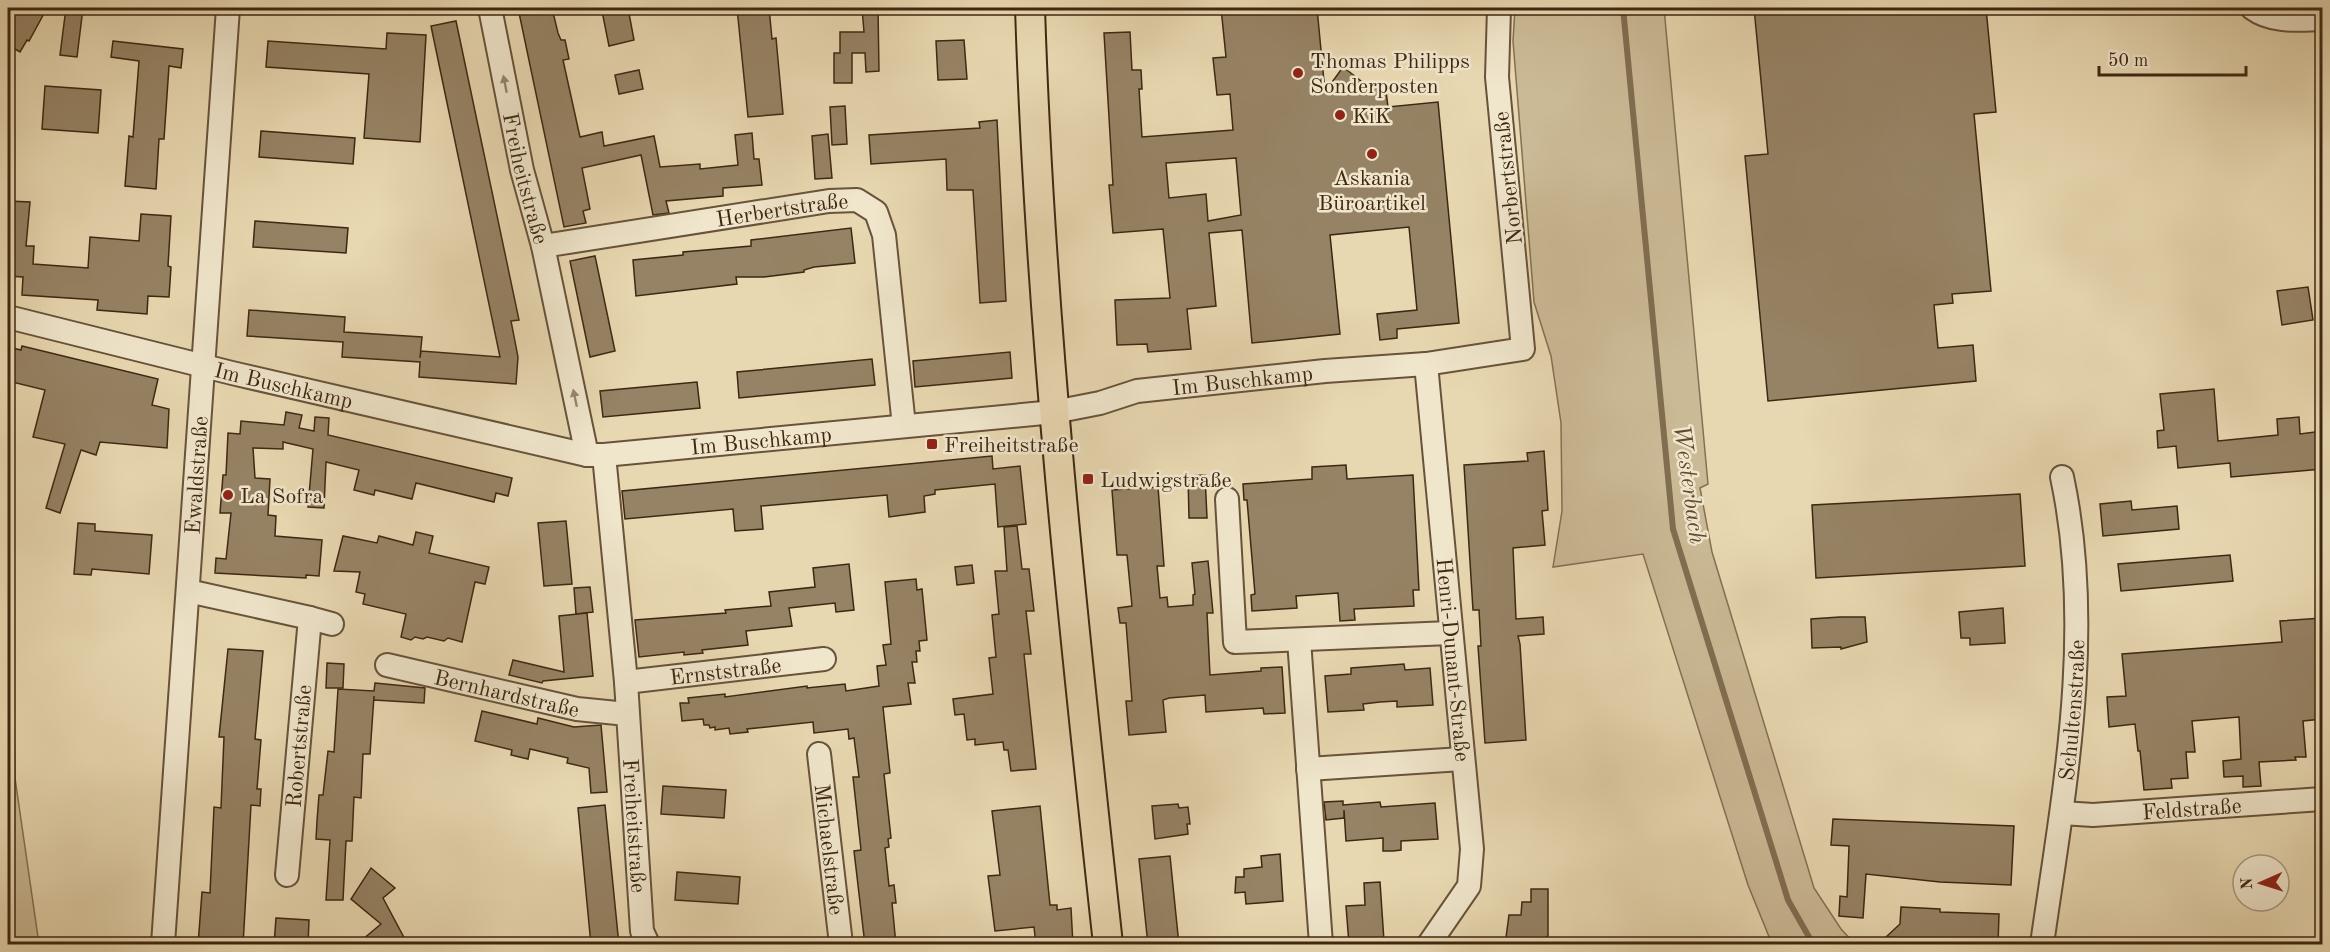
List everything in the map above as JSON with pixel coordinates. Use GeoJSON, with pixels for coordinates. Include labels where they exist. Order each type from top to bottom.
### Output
{"type":"FeatureCollection","features":[{"type":"Feature","properties":{"kind":"main road"},"geometry":{"type":"LineString","coordinates":[[1030,8],[1032,76],[1054,412],[1108,945]]}},
{"type":"Feature","properties":{"kind":"street","name":"Ewaldstraße"},"geometry":{"type":"LineString","coordinates":[[163,945],[228,8]]}},
{"type":"Feature","properties":{"kind":"street","name":"Freiheitstraße"},"geometry":{"type":"LineString","coordinates":[[490,8],[522,170],[596,455],[626,682],[642,930],[648,945]]}},
{"type":"Feature","properties":{"kind":"street","name":"Norbertstraße"},"geometry":{"type":"LineString","coordinates":[[1499,8],[1497,77],[1523,349]]}},
{"type":"Feature","properties":{"kind":"street"},"geometry":{"type":"LineString","coordinates":[[2252,8],[2275,18],[2295,21],[2322,19]]}},
{"type":"Feature","properties":{"kind":"street","name":"Herbertstraße"},"geometry":{"type":"LineString","coordinates":[[543,246],[829,201],[857,200],[876,212],[884,235],[904,426]]}},
{"type":"Feature","properties":{"kind":"street","name":"Im Buschkamp"},"geometry":{"type":"LineString","coordinates":[[8,317],[203,366],[596,455],[1054,412],[1100,403],[1137,391],[1325,371],[1426,364],[1523,349]]}},
{"type":"Feature","properties":{"kind":"street","name":"Henri-Dunant-Straße"},"geometry":{"type":"LineString","coordinates":[[1426,364],[1472,849],[1469,886],[1429,945]]}},
{"type":"Feature","properties":{"kind":"street","name":"Schultenstraße"},"geometry":{"type":"LineString","coordinates":[[2042,945],[2062,813],[2073,712],[2074,571],[2068,506],[2062,477]]}},
{"type":"Feature","properties":{"kind":"street"},"geometry":{"type":"LineString","coordinates":[[1227,499],[1235,642],[1450,633]]}},
{"type":"Feature","properties":{"kind":"street"},"geometry":{"type":"LineString","coordinates":[[188,591],[332,624]]}},
{"type":"Feature","properties":{"kind":"street","name":"Robertstraße"},"geometry":{"type":"LineString","coordinates":[[287,875],[310,618]]}},
{"type":"Feature","properties":{"kind":"street"},"geometry":{"type":"LineString","coordinates":[[1299,640],[1321,945]]}},
{"type":"Feature","properties":{"kind":"street","name":"Ernststraße"},"geometry":{"type":"LineString","coordinates":[[626,682],[824,659]]}},
{"type":"Feature","properties":{"kind":"street","name":"Bernhardstraße"},"geometry":{"type":"LineString","coordinates":[[387,665],[577,710],[627,714]]}},
{"type":"Feature","properties":{"kind":"street","name":"Michaelstraße"},"geometry":{"type":"LineString","coordinates":[[819,754],[841,945]]}},
{"type":"Feature","properties":{"kind":"street"},"geometry":{"type":"LineString","coordinates":[[1308,769],[1462,759]]}},
{"type":"Feature","properties":{"kind":"street","name":"Feldstraße"},"geometry":{"type":"LineString","coordinates":[[2062,813],[2093,815],[2322,799]]}},
{"type":"Feature","properties":{"kind":"shaded area"},"geometry":{"type":"Polygon","coordinates":[[[1515,8],[1664,8],[1708,484],[1700,488],[1712,552],[1814,888],[1841,929],[1855,944],[1772,944],[1748,885],[1643,554],[1553,567],[1562,511],[1561,423],[1551,356],[1534,302],[1513,41],[1515,8]]]}},
{"type":"Feature","properties":{"kind":"shaded area"},"geometry":{"type":"Polygon","coordinates":[[[8,581],[12,581],[15,778],[39,944],[8,944],[8,581]]]}},
{"type":"Feature","properties":{"kind":"building"},"geometry":{"type":"Polygon","coordinates":[[[11,8],[47,8],[29,41],[27,40],[20,52],[8,45],[8,14],[11,8]]]}},
{"type":"Feature","properties":{"kind":"building"},"geometry":{"type":"Polygon","coordinates":[[[66,8],[83,8],[77,57],[60,55],[66,8]]]}},
{"type":"Feature","properties":{"kind":"building"},"geometry":{"type":"Polygon","coordinates":[[[518,8],[552,8],[558,33],[561,40],[565,40],[569,59],[563,60],[580,137],[602,132],[604,146],[654,136],[660,167],[700,164],[700,169],[738,165],[735,135],[752,133],[754,159],[759,159],[762,185],[723,188],[723,196],[666,201],[669,213],[653,215],[641,155],[582,168],[590,209],[583,211],[586,223],[564,227],[518,8]]]}},
{"type":"Feature","properties":{"kind":"building"},"geometry":{"type":"Polygon","coordinates":[[[628,8],[634,40],[609,46],[602,11],[628,8]]]}},
{"type":"Feature","properties":{"kind":"building"},"geometry":{"type":"Polygon","coordinates":[[[737,8],[769,8],[772,39],[776,38],[783,114],[748,117],[737,8]]]}},
{"type":"Feature","properties":{"kind":"building"},"geometry":{"type":"Polygon","coordinates":[[[862,8],[878,8],[879,71],[866,72],[865,53],[852,53],[852,83],[834,83],[834,53],[840,53],[840,32],[864,32],[862,8]]]}},
{"type":"Feature","properties":{"kind":"building"},"geometry":{"type":"Polygon","coordinates":[[[1221,8],[1317,8],[1325,92],[1343,67],[1365,84],[1385,83],[1388,107],[1438,102],[1459,323],[1397,329],[1397,338],[1380,340],[1377,314],[1417,310],[1409,227],[1330,235],[1340,334],[1252,343],[1242,230],[1209,233],[1216,306],[1187,309],[1191,349],[1148,352],[1147,344],[1117,345],[1115,300],[1170,298],[1163,229],[1113,233],[1109,185],[1113,185],[1104,33],[1130,32],[1132,70],[1141,70],[1142,89],[1139,89],[1142,137],[1233,130],[1230,94],[1217,95],[1213,58],[1226,57],[1221,8]],[[1236,158],[1166,163],[1169,198],[1206,194],[1208,221],[1241,215],[1236,158]]]}},
{"type":"Feature","properties":{"kind":"building"},"geometry":{"type":"Polygon","coordinates":[[[1754,8],[1986,8],[1996,112],[1974,114],[1991,291],[1952,294],[1953,303],[1934,305],[1938,348],[1973,345],[1976,381],[1768,401],[1745,156],[1768,154],[1754,8]]]}},
{"type":"Feature","properties":{"kind":"building"},"geometry":{"type":"Polygon","coordinates":[[[456,21],[519,320],[511,321],[518,357],[516,384],[419,377],[420,362],[342,357],[343,342],[247,336],[249,310],[345,317],[344,332],[422,337],[420,358],[421,351],[500,357],[431,26],[456,21]]]}},
{"type":"Feature","properties":{"kind":"building"},"geometry":{"type":"Polygon","coordinates":[[[387,33],[426,35],[420,142],[364,138],[369,74],[266,67],[268,41],[386,49],[387,33]]]}},
{"type":"Feature","properties":{"kind":"building"},"geometry":{"type":"Polygon","coordinates":[[[964,40],[967,79],[938,80],[936,41],[964,40]]]}},
{"type":"Feature","properties":{"kind":"building"},"geometry":{"type":"Polygon","coordinates":[[[113,41],[183,49],[181,68],[169,66],[164,139],[159,139],[156,189],[125,186],[129,136],[133,137],[139,61],[111,57],[113,41]]]}},
{"type":"Feature","properties":{"kind":"building"},"geometry":{"type":"Polygon","coordinates":[[[639,70],[643,89],[619,94],[615,75],[639,70]]]}},
{"type":"Feature","properties":{"kind":"building"},"geometry":{"type":"Polygon","coordinates":[[[45,86],[101,90],[98,133],[42,129],[45,86]]]}},
{"type":"Feature","properties":{"kind":"building"},"geometry":{"type":"Polygon","coordinates":[[[845,106],[847,144],[832,145],[830,107],[845,106]]]}},
{"type":"Feature","properties":{"kind":"building"},"geometry":{"type":"Polygon","coordinates":[[[997,120],[1006,301],[980,303],[973,190],[947,190],[946,159],[871,164],[869,135],[980,128],[979,122],[997,120]]]}},
{"type":"Feature","properties":{"kind":"building"},"geometry":{"type":"Polygon","coordinates":[[[261,131],[355,138],[353,164],[259,157],[261,131]]]}},
{"type":"Feature","properties":{"kind":"building"},"geometry":{"type":"Polygon","coordinates":[[[828,134],[832,178],[815,179],[812,136],[828,134]]]}},
{"type":"Feature","properties":{"kind":"building"},"geometry":{"type":"Polygon","coordinates":[[[8,201],[30,202],[26,246],[34,246],[33,264],[88,268],[90,237],[139,241],[141,214],[171,216],[169,297],[148,296],[147,314],[97,310],[98,300],[22,295],[23,277],[8,276],[8,201]]]}},
{"type":"Feature","properties":{"kind":"building"},"geometry":{"type":"Polygon","coordinates":[[[255,221],[348,228],[346,253],[253,247],[255,221]]]}},
{"type":"Feature","properties":{"kind":"building"},"geometry":{"type":"Polygon","coordinates":[[[851,228],[855,263],[814,267],[804,272],[764,277],[736,277],[737,284],[636,296],[633,260],[683,255],[683,252],[751,246],[751,240],[851,228]]]}},
{"type":"Feature","properties":{"kind":"building"},"geometry":{"type":"Polygon","coordinates":[[[595,256],[615,351],[590,357],[570,261],[595,256]]]}},
{"type":"Feature","properties":{"kind":"building"},"geometry":{"type":"Polygon","coordinates":[[[2308,287],[2313,320],[2282,325],[2277,291],[2308,287]]]}},
{"type":"Feature","properties":{"kind":"building"},"geometry":{"type":"Polygon","coordinates":[[[22,346],[158,379],[152,405],[169,409],[167,448],[100,442],[96,455],[81,450],[60,513],[46,508],[65,444],[33,437],[45,390],[8,381],[8,347],[21,350],[22,346]]]}},
{"type":"Feature","properties":{"kind":"building"},"geometry":{"type":"Polygon","coordinates":[[[1010,352],[1012,378],[915,387],[913,361],[1010,352]]]}},
{"type":"Feature","properties":{"kind":"building"},"geometry":{"type":"Polygon","coordinates":[[[872,359],[875,385],[739,398],[737,372],[872,359]]]}},
{"type":"Feature","properties":{"kind":"building"},"geometry":{"type":"Polygon","coordinates":[[[697,382],[700,408],[603,417],[600,391],[697,382]]]}},
{"type":"Feature","properties":{"kind":"building"},"geometry":{"type":"Polygon","coordinates":[[[2214,389],[2218,441],[2278,435],[2277,419],[2299,417],[2300,434],[2322,431],[2322,469],[2231,477],[2230,463],[2178,468],[2176,446],[2158,448],[2157,431],[2164,430],[2160,394],[2214,389]]]}},
{"type":"Feature","properties":{"kind":"building"},"geometry":{"type":"Polygon","coordinates":[[[286,412],[302,415],[299,428],[314,431],[315,417],[329,418],[328,435],[512,478],[508,496],[496,493],[494,502],[416,483],[412,499],[375,490],[374,495],[354,490],[359,470],[326,462],[324,508],[308,507],[313,449],[283,442],[283,449],[253,448],[255,478],[270,479],[268,515],[276,516],[275,536],[322,540],[319,576],[306,575],[306,578],[215,573],[216,558],[226,559],[231,513],[220,513],[223,475],[226,475],[228,433],[240,434],[241,421],[284,425],[286,412]]]}},
{"type":"Feature","properties":{"kind":"building"},"geometry":{"type":"Polygon","coordinates":[[[1544,451],[1548,510],[1542,511],[1545,545],[1513,548],[1516,619],[1543,617],[1544,634],[1518,636],[1526,740],[1485,743],[1478,646],[1481,646],[1479,610],[1473,610],[1464,465],[1528,461],[1527,453],[1544,451]]]}},
{"type":"Feature","properties":{"kind":"building"},"geometry":{"type":"Polygon","coordinates":[[[992,456],[993,469],[1020,466],[1026,524],[998,527],[995,484],[935,490],[935,494],[924,496],[925,512],[889,517],[887,495],[761,506],[763,529],[735,531],[733,509],[625,519],[622,491],[992,456]]]}},
{"type":"Feature","properties":{"kind":"building"},"geometry":{"type":"Polygon","coordinates":[[[1346,465],[1347,479],[1413,475],[1419,590],[1413,590],[1414,606],[1354,609],[1355,620],[1340,621],[1338,593],[1296,596],[1297,608],[1252,611],[1251,595],[1255,594],[1247,500],[1244,500],[1243,484],[1312,479],[1312,467],[1346,465]]]}},
{"type":"Feature","properties":{"kind":"building"},"geometry":{"type":"Polygon","coordinates":[[[1205,475],[1207,518],[1189,518],[1188,476],[1205,475]]]}},
{"type":"Feature","properties":{"kind":"building"},"geometry":{"type":"Polygon","coordinates":[[[1158,487],[1164,566],[1157,566],[1160,598],[1167,597],[1168,607],[1193,605],[1195,594],[1192,563],[1208,561],[1213,613],[1207,613],[1210,675],[1282,667],[1285,713],[1264,714],[1263,708],[1206,712],[1205,695],[1169,698],[1163,700],[1166,732],[1129,735],[1126,701],[1132,701],[1126,623],[1120,623],[1118,608],[1132,606],[1127,555],[1117,555],[1112,490],[1158,487]]]}},
{"type":"Feature","properties":{"kind":"building"},"geometry":{"type":"Polygon","coordinates":[[[2020,494],[2025,566],[1816,578],[1812,505],[2020,494]]]}},
{"type":"Feature","properties":{"kind":"building"},"geometry":{"type":"Polygon","coordinates":[[[2131,501],[2132,510],[2177,506],[2179,529],[2103,536],[2100,504],[2131,501]]]}},
{"type":"Feature","properties":{"kind":"building"},"geometry":{"type":"Polygon","coordinates":[[[566,521],[572,584],[544,586],[538,523],[566,521]]]}},
{"type":"Feature","properties":{"kind":"building"},"geometry":{"type":"Polygon","coordinates":[[[78,523],[95,524],[95,531],[152,535],[149,574],[92,569],[91,575],[74,574],[78,523]]]}},
{"type":"Feature","properties":{"kind":"building"},"geometry":{"type":"Polygon","coordinates":[[[1017,526],[1022,569],[1029,569],[1034,611],[1026,611],[1031,654],[1024,654],[1036,769],[1011,771],[1008,750],[1004,750],[1003,742],[975,745],[975,739],[967,740],[964,714],[955,715],[953,699],[993,694],[989,658],[996,657],[992,615],[999,614],[995,571],[1007,571],[1004,527],[1017,526]]]}},
{"type":"Feature","properties":{"kind":"building"},"geometry":{"type":"Polygon","coordinates":[[[416,532],[433,536],[429,553],[489,567],[485,584],[475,582],[462,642],[448,638],[444,641],[427,637],[423,639],[415,637],[411,640],[401,637],[406,614],[363,604],[365,594],[356,592],[360,572],[334,571],[343,536],[377,543],[379,536],[413,545],[416,532]]]}},
{"type":"Feature","properties":{"kind":"building"},"geometry":{"type":"Polygon","coordinates":[[[2230,555],[2233,581],[2121,591],[2118,564],[2230,555]]]}},
{"type":"Feature","properties":{"kind":"building"},"geometry":{"type":"Polygon","coordinates":[[[849,564],[854,610],[836,612],[835,603],[789,608],[792,626],[746,631],[748,645],[702,650],[703,653],[684,655],[684,652],[639,657],[635,620],[726,613],[725,610],[771,606],[769,592],[815,587],[813,568],[849,564]]]}},
{"type":"Feature","properties":{"kind":"building"},"geometry":{"type":"Polygon","coordinates":[[[972,565],[974,583],[957,585],[955,567],[972,565]]]}},
{"type":"Feature","properties":{"kind":"building"},"geometry":{"type":"Polygon","coordinates":[[[916,579],[917,590],[922,589],[927,640],[919,641],[920,651],[916,651],[917,662],[912,662],[915,683],[908,683],[911,704],[883,707],[890,773],[884,774],[891,838],[888,839],[889,847],[885,848],[889,886],[894,885],[896,903],[892,903],[896,945],[865,945],[854,851],[861,850],[853,777],[859,777],[854,738],[849,739],[848,729],[814,733],[813,722],[747,729],[748,732],[730,734],[729,728],[715,730],[715,727],[710,728],[709,725],[704,725],[703,719],[682,721],[680,703],[689,703],[688,698],[725,694],[725,697],[807,686],[807,688],[845,684],[846,691],[879,686],[877,666],[886,665],[883,645],[891,644],[885,582],[916,579]]]}},
{"type":"Feature","properties":{"kind":"building"},"geometry":{"type":"Polygon","coordinates":[[[590,587],[593,612],[576,614],[574,588],[590,587]]]}},
{"type":"Feature","properties":{"kind":"building"},"geometry":{"type":"Polygon","coordinates":[[[2003,608],[2005,643],[1970,645],[1970,638],[1961,638],[1959,612],[2003,608]]]}},
{"type":"Feature","properties":{"kind":"building"},"geometry":{"type":"Polygon","coordinates":[[[587,613],[593,676],[543,681],[542,683],[509,675],[513,660],[564,672],[559,616],[587,613]]]}},
{"type":"Feature","properties":{"kind":"building"},"geometry":{"type":"Polygon","coordinates":[[[1865,617],[1867,642],[1841,649],[1841,647],[1812,648],[1811,619],[1865,617]]]}},
{"type":"Feature","properties":{"kind":"building"},"geometry":{"type":"Polygon","coordinates":[[[2322,618],[2322,719],[2303,721],[2306,757],[2295,757],[2296,760],[2259,762],[2261,786],[2243,787],[2243,776],[2224,777],[2223,761],[2241,759],[2239,717],[2192,721],[2195,752],[2186,752],[2188,778],[2171,779],[2172,788],[2144,790],[2135,724],[2109,727],[2107,697],[2126,696],[2122,654],[2282,642],[2280,621],[2322,618]]]}},
{"type":"Feature","properties":{"kind":"building"},"geometry":{"type":"Polygon","coordinates":[[[228,649],[263,651],[255,739],[261,740],[257,789],[261,789],[260,806],[251,805],[243,945],[198,945],[202,892],[210,893],[214,807],[221,808],[224,737],[219,737],[228,649]]]}},
{"type":"Feature","properties":{"kind":"building"},"geometry":{"type":"Polygon","coordinates":[[[327,663],[344,664],[343,688],[326,688],[327,663]]]}},
{"type":"Feature","properties":{"kind":"building"},"geometry":{"type":"Polygon","coordinates":[[[1404,664],[1405,670],[1430,668],[1433,705],[1397,707],[1397,701],[1380,702],[1363,704],[1364,710],[1328,712],[1325,676],[1351,674],[1351,668],[1404,664]]]}},
{"type":"Feature","properties":{"kind":"building"},"geometry":{"type":"Polygon","coordinates":[[[375,683],[425,688],[424,703],[374,700],[374,696],[370,754],[363,754],[361,798],[354,797],[352,841],[346,841],[343,900],[326,900],[330,840],[316,839],[317,821],[319,795],[323,795],[328,751],[334,752],[338,689],[374,691],[375,683]]]}},
{"type":"Feature","properties":{"kind":"building"},"geometry":{"type":"Polygon","coordinates":[[[482,711],[537,724],[538,718],[574,727],[601,725],[607,792],[591,793],[589,768],[567,763],[568,758],[530,749],[528,759],[511,755],[512,750],[475,741],[482,711]]]}},
{"type":"Feature","properties":{"kind":"building"},"geometry":{"type":"Polygon","coordinates":[[[663,786],[726,790],[724,818],[661,814],[663,786]]]}},
{"type":"Feature","properties":{"kind":"building"},"geometry":{"type":"Polygon","coordinates":[[[1343,801],[1343,805],[1380,802],[1381,807],[1435,803],[1438,839],[1401,841],[1401,850],[1393,851],[1383,851],[1383,838],[1346,841],[1344,810],[1344,818],[1326,820],[1324,802],[1343,801]]]}},
{"type":"Feature","properties":{"kind":"building"},"geometry":{"type":"Polygon","coordinates":[[[1178,804],[1179,808],[1188,807],[1190,824],[1187,824],[1188,834],[1155,839],[1152,806],[1178,804]]]}},
{"type":"Feature","properties":{"kind":"building"},"geometry":{"type":"Polygon","coordinates":[[[605,805],[619,945],[591,945],[578,808],[605,805]]]}},
{"type":"Feature","properties":{"kind":"building"},"geometry":{"type":"Polygon","coordinates":[[[1040,806],[1050,905],[1057,905],[1057,910],[1071,908],[1073,945],[1036,945],[1034,927],[995,931],[988,876],[1000,875],[992,811],[1040,806]]]}},
{"type":"Feature","properties":{"kind":"building"},"geometry":{"type":"Polygon","coordinates":[[[1833,819],[2014,826],[2011,885],[1940,882],[1866,874],[1863,918],[1839,916],[1840,896],[1847,897],[1849,846],[1831,845],[1833,819]]]}},
{"type":"Feature","properties":{"kind":"building"},"geometry":{"type":"Polygon","coordinates":[[[1280,854],[1283,901],[1246,904],[1245,892],[1235,893],[1236,877],[1244,877],[1244,869],[1262,867],[1261,856],[1280,854]]]}},
{"type":"Feature","properties":{"kind":"building"},"geometry":{"type":"Polygon","coordinates":[[[1170,856],[1179,945],[1148,945],[1139,859],[1170,856]]]}},
{"type":"Feature","properties":{"kind":"building"},"geometry":{"type":"Polygon","coordinates":[[[371,868],[395,888],[383,898],[408,945],[356,945],[381,924],[351,899],[371,868]]]}},
{"type":"Feature","properties":{"kind":"building"},"geometry":{"type":"Polygon","coordinates":[[[677,872],[740,877],[738,904],[675,900],[677,872]]]}},
{"type":"Feature","properties":{"kind":"building"},"geometry":{"type":"Polygon","coordinates":[[[1380,882],[1384,941],[1349,944],[1346,906],[1365,905],[1364,883],[1380,882]]]}},
{"type":"Feature","properties":{"kind":"building"},"geometry":{"type":"Polygon","coordinates":[[[1531,889],[1548,889],[1546,945],[1505,945],[1509,915],[1521,915],[1522,902],[1531,902],[1531,889]]]}},
{"type":"Feature","properties":{"kind":"building"},"geometry":{"type":"Polygon","coordinates":[[[1901,907],[1940,909],[1940,912],[1999,914],[1998,945],[1917,943],[1917,939],[1886,937],[1900,924],[1901,907]]]}},
{"type":"Feature","properties":{"kind":"building"},"geometry":{"type":"Polygon","coordinates":[[[276,918],[309,920],[308,945],[274,945],[276,918]]]}},
{"type":"Feature","properties":{"kind":"waterway","name":"Westerbach"},"geometry":{"type":"LineString","coordinates":[[1623,8],[1673,529],[1788,900],[1813,944]]}},
{"type":"Feature","properties":{"kind":"place","name":"Thomas Philipps Sonderposten"},"geometry":{"type":"Point","coordinates":[1298,73]}},
{"type":"Feature","properties":{"kind":"place","name":"KiK"},"geometry":{"type":"Point","coordinates":[1340,115]}},
{"type":"Feature","properties":{"kind":"place","name":"Askania Büroartikel"},"geometry":{"type":"Point","coordinates":[1372,154]}},
{"type":"Feature","properties":{"kind":"place","name":"Freiheitstraße"},"geometry":{"type":"Point","coordinates":[932,444]}},
{"type":"Feature","properties":{"kind":"place","name":"Ludwigstraße"},"geometry":{"type":"Point","coordinates":[1088,479]}},
{"type":"Feature","properties":{"kind":"place","name":"La Sofra"},"geometry":{"type":"Point","coordinates":[228,495]}}]}
